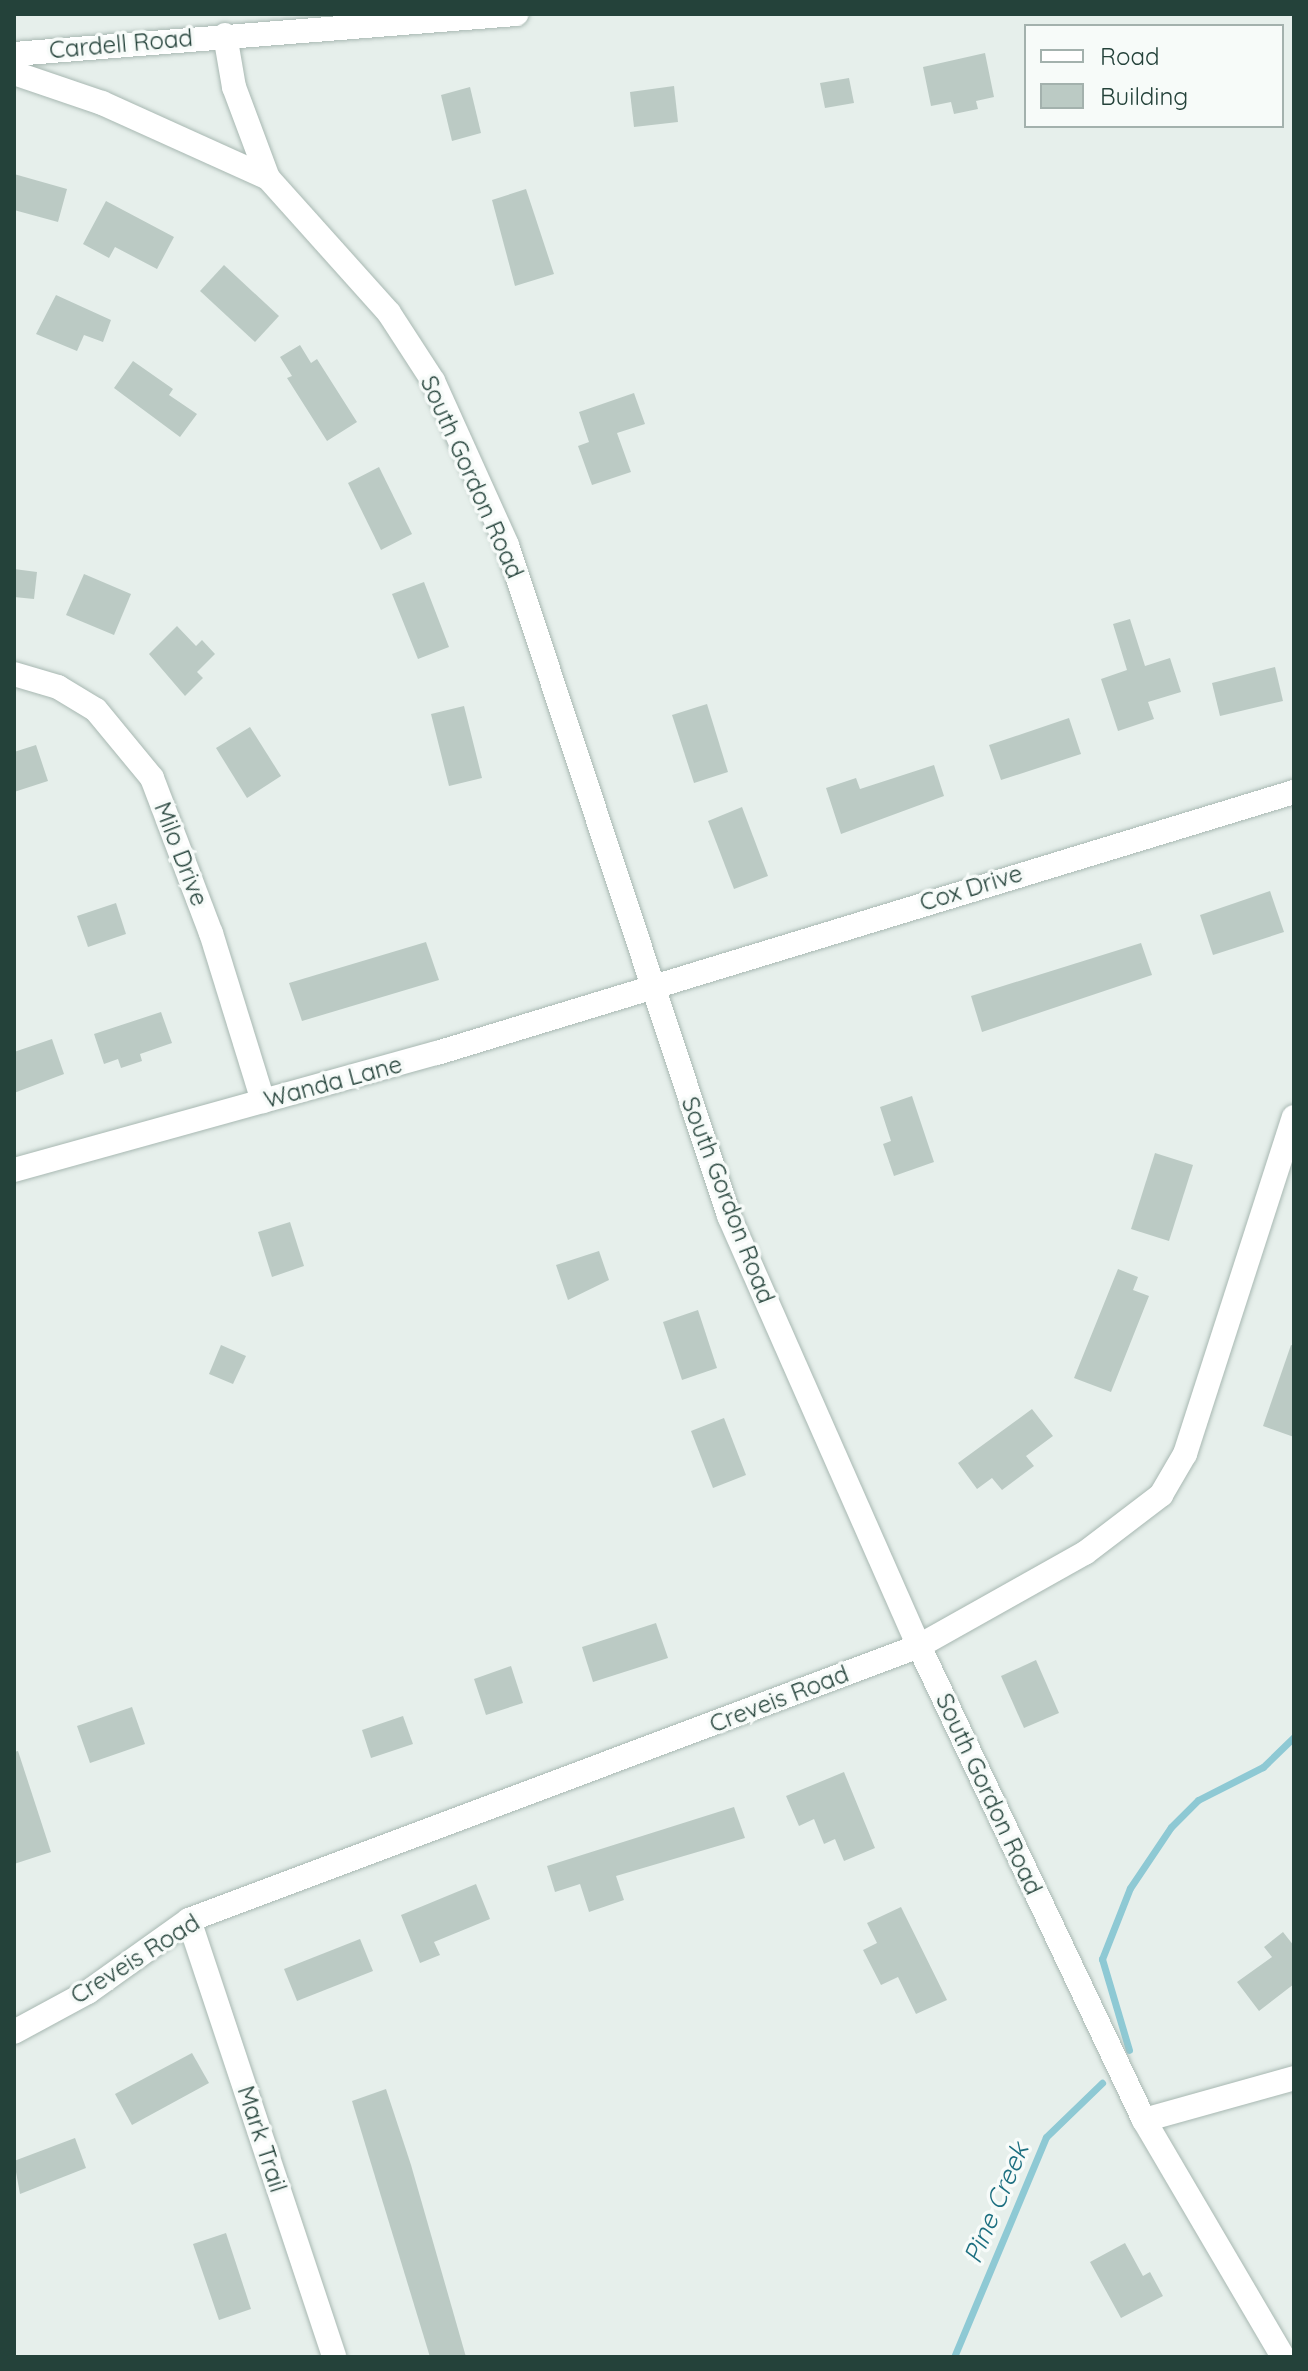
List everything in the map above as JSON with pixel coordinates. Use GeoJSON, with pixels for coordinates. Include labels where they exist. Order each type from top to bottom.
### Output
{"type":"FeatureCollection","features":[{"type":"Feature","properties":{"kind":"street","name":"Cardell Road"},"geometry":{"type":"LineString","coordinates":[[14,54],[516,14]]}},
{"type":"Feature","properties":{"kind":"street","name":"South Gordon Road"},"geometry":{"type":"LineString","coordinates":[[225,35],[234,87],[268,178],[389,313],[433,381],[507,545],[649,985],[729,1216],[919,1646],[1144,2120],[1283,2357]]}},
{"type":"Feature","properties":{"kind":"street"},"geometry":{"type":"LineString","coordinates":[[14,73],[102,103],[268,178]]}},
{"type":"Feature","properties":{"kind":"street","name":"Milo Drive"},"geometry":{"type":"LineString","coordinates":[[14,674],[58,687],[96,710],[131,746],[152,778],[211,933],[263,1101]]}},
{"type":"Feature","properties":{"kind":"street","name":"Cox Drive"},"geometry":{"type":"LineString","coordinates":[[649,985],[1294,792]]}},
{"type":"Feature","properties":{"kind":"street","name":"Wanda Lane"},"geometry":{"type":"LineString","coordinates":[[14,1170],[437,1053],[649,985]]}},
{"type":"Feature","properties":{"kind":"street","name":"Creveis Road"},"geometry":{"type":"LineString","coordinates":[[14,2032],[88,1992],[189,1920],[919,1646],[1085,1553],[1161,1495],[1190,1439],[1294,1117]]}},
{"type":"Feature","properties":{"kind":"street","name":"Mark Trail"},"geometry":{"type":"LineString","coordinates":[[189,1920],[334,2357]]}},
{"type":"Feature","properties":{"kind":"street"},"geometry":{"type":"LineString","coordinates":[[1144,2120],[1294,2078]]}},
{"type":"Feature","properties":{"kind":"building"},"geometry":{"type":"Polygon","coordinates":[[[985,53],[994,97],[976,101],[978,109],[954,114],[951,102],[931,106],[923,67],[985,53]]]}},
{"type":"Feature","properties":{"kind":"building"},"geometry":{"type":"Polygon","coordinates":[[[849,78],[854,103],[825,108],[820,83],[849,78]]]}},
{"type":"Feature","properties":{"kind":"building"},"geometry":{"type":"Polygon","coordinates":[[[674,86],[678,122],[634,127],[630,92],[674,86]]]}},
{"type":"Feature","properties":{"kind":"building"},"geometry":{"type":"Polygon","coordinates":[[[470,87],[481,133],[452,141],[441,95],[470,87]]]}},
{"type":"Feature","properties":{"kind":"building"},"geometry":{"type":"Polygon","coordinates":[[[14,174],[67,189],[58,222],[14,210],[14,174]]]}},
{"type":"Feature","properties":{"kind":"building"},"geometry":{"type":"Polygon","coordinates":[[[526,189],[554,274],[515,286],[492,200],[526,189]]]}},
{"type":"Feature","properties":{"kind":"building"},"geometry":{"type":"Polygon","coordinates":[[[106,201],[174,237],[157,269],[115,247],[109,258],[83,244],[106,201]]]}},
{"type":"Feature","properties":{"kind":"building"},"geometry":{"type":"Polygon","coordinates":[[[224,265],[279,316],[255,342],[200,291],[224,265]]]}},
{"type":"Feature","properties":{"kind":"building"},"geometry":{"type":"Polygon","coordinates":[[[56,295],[111,320],[103,342],[84,335],[77,351],[36,334],[56,295]]]}},
{"type":"Feature","properties":{"kind":"building"},"geometry":{"type":"Polygon","coordinates":[[[300,345],[311,363],[317,359],[357,422],[327,441],[287,378],[292,376],[280,357],[300,345]]]}},
{"type":"Feature","properties":{"kind":"building"},"geometry":{"type":"Polygon","coordinates":[[[133,361],[173,389],[169,395],[197,414],[180,437],[114,388],[133,361]]]}},
{"type":"Feature","properties":{"kind":"building"},"geometry":{"type":"Polygon","coordinates":[[[634,393],[645,424],[617,433],[631,472],[592,485],[578,446],[589,442],[579,412],[634,393]]]}},
{"type":"Feature","properties":{"kind":"building"},"geometry":{"type":"Polygon","coordinates":[[[379,467],[412,534],[381,550],[348,483],[379,467]]]}},
{"type":"Feature","properties":{"kind":"building"},"geometry":{"type":"Polygon","coordinates":[[[14,569],[37,572],[34,599],[14,597],[14,569]]]}},
{"type":"Feature","properties":{"kind":"building"},"geometry":{"type":"Polygon","coordinates":[[[84,574],[131,594],[114,635],[66,615],[84,574]]]}},
{"type":"Feature","properties":{"kind":"building"},"geometry":{"type":"Polygon","coordinates":[[[424,582],[449,647],[418,659],[392,594],[424,582]]]}},
{"type":"Feature","properties":{"kind":"building"},"geometry":{"type":"Polygon","coordinates":[[[1130,619],[1145,666],[1170,658],[1181,692],[1148,702],[1154,719],[1118,731],[1101,679],[1127,670],[1113,624],[1130,619]]]}},
{"type":"Feature","properties":{"kind":"building"},"geometry":{"type":"Polygon","coordinates":[[[177,626],[196,646],[202,640],[215,654],[197,672],[203,678],[185,696],[149,654],[177,626]]]}},
{"type":"Feature","properties":{"kind":"building"},"geometry":{"type":"Polygon","coordinates":[[[1275,667],[1283,701],[1220,716],[1212,683],[1275,667]]]}},
{"type":"Feature","properties":{"kind":"building"},"geometry":{"type":"Polygon","coordinates":[[[707,704],[728,772],[694,783],[672,715],[707,704]]]}},
{"type":"Feature","properties":{"kind":"building"},"geometry":{"type":"Polygon","coordinates":[[[464,706],[482,778],[449,786],[431,714],[464,706]]]}},
{"type":"Feature","properties":{"kind":"building"},"geometry":{"type":"Polygon","coordinates":[[[1069,718],[1081,754],[1001,780],[989,745],[1069,718]]]}},
{"type":"Feature","properties":{"kind":"building"},"geometry":{"type":"Polygon","coordinates":[[[250,727],[281,776],[247,798],[216,748],[250,727]]]}},
{"type":"Feature","properties":{"kind":"building"},"geometry":{"type":"Polygon","coordinates":[[[36,745],[48,781],[14,792],[14,752],[36,745]]]}},
{"type":"Feature","properties":{"kind":"building"},"geometry":{"type":"Polygon","coordinates":[[[934,765],[944,796],[841,834],[826,788],[856,778],[860,789],[934,765]]]}},
{"type":"Feature","properties":{"kind":"building"},"geometry":{"type":"Polygon","coordinates":[[[742,807],[768,876],[734,889],[708,821],[742,807]]]}},
{"type":"Feature","properties":{"kind":"building"},"geometry":{"type":"Polygon","coordinates":[[[1270,891],[1284,932],[1213,955],[1200,915],[1270,891]]]}},
{"type":"Feature","properties":{"kind":"building"},"geometry":{"type":"Polygon","coordinates":[[[116,903],[126,934],[88,947],[77,916],[116,903]]]}},
{"type":"Feature","properties":{"kind":"building"},"geometry":{"type":"Polygon","coordinates":[[[426,942],[439,980],[302,1021],[289,983],[426,942]]]}},
{"type":"Feature","properties":{"kind":"building"},"geometry":{"type":"Polygon","coordinates":[[[1141,943],[1152,975],[982,1032],[971,996],[1141,943]]]}},
{"type":"Feature","properties":{"kind":"building"},"geometry":{"type":"Polygon","coordinates":[[[161,1012],[172,1043],[140,1054],[142,1061],[121,1068],[118,1059],[104,1064],[94,1034],[161,1012]]]}},
{"type":"Feature","properties":{"kind":"building"},"geometry":{"type":"Polygon","coordinates":[[[52,1039],[64,1074],[14,1093],[14,1052],[52,1039]]]}},
{"type":"Feature","properties":{"kind":"building"},"geometry":{"type":"Polygon","coordinates":[[[912,1096],[934,1162],[894,1176],[883,1144],[891,1141],[880,1107],[912,1096]]]}},
{"type":"Feature","properties":{"kind":"building"},"geometry":{"type":"Polygon","coordinates":[[[1155,1153],[1193,1165],[1169,1241],[1131,1229],[1155,1153]]]}},
{"type":"Feature","properties":{"kind":"building"},"geometry":{"type":"Polygon","coordinates":[[[290,1222],[304,1266],[272,1277],[258,1232],[290,1222]]]}},
{"type":"Feature","properties":{"kind":"building"},"geometry":{"type":"Polygon","coordinates":[[[599,1251],[609,1280],[568,1300],[556,1265],[599,1251]]]}},
{"type":"Feature","properties":{"kind":"building"},"geometry":{"type":"Polygon","coordinates":[[[1118,1269],[1138,1277],[1133,1290],[1149,1296],[1111,1392],[1074,1378],[1118,1269]]]}},
{"type":"Feature","properties":{"kind":"building"},"geometry":{"type":"Polygon","coordinates":[[[698,1310],[717,1368],[682,1380],[663,1322],[698,1310]]]}},
{"type":"Feature","properties":{"kind":"building"},"geometry":{"type":"Polygon","coordinates":[[[221,1345],[246,1356],[233,1384],[209,1374],[221,1345]]]}},
{"type":"Feature","properties":{"kind":"building"},"geometry":{"type":"Polygon","coordinates":[[[1291,1345],[1294,1346],[1294,1437],[1263,1426],[1291,1345]]]}},
{"type":"Feature","properties":{"kind":"building"},"geometry":{"type":"Polygon","coordinates":[[[1032,1409],[1053,1436],[1026,1456],[1034,1466],[1002,1490],[992,1478],[977,1489],[958,1463],[1032,1409]]]}},
{"type":"Feature","properties":{"kind":"building"},"geometry":{"type":"Polygon","coordinates":[[[724,1418],[746,1475],[713,1488],[691,1431],[724,1418]]]}},
{"type":"Feature","properties":{"kind":"building"},"geometry":{"type":"Polygon","coordinates":[[[656,1623],[668,1658],[593,1682],[582,1647],[656,1623]]]}},
{"type":"Feature","properties":{"kind":"building"},"geometry":{"type":"Polygon","coordinates":[[[1036,1660],[1059,1713],[1024,1728],[1001,1676],[1036,1660]]]}},
{"type":"Feature","properties":{"kind":"building"},"geometry":{"type":"Polygon","coordinates":[[[511,1666],[523,1703],[486,1715],[474,1679],[511,1666]]]}},
{"type":"Feature","properties":{"kind":"building"},"geometry":{"type":"Polygon","coordinates":[[[132,1707],[145,1744],[90,1763],[77,1726],[132,1707]]]}},
{"type":"Feature","properties":{"kind":"building"},"geometry":{"type":"Polygon","coordinates":[[[403,1716],[413,1744],[371,1758],[362,1730],[403,1716]]]}},
{"type":"Feature","properties":{"kind":"building"},"geometry":{"type":"Polygon","coordinates":[[[18,1751],[51,1852],[14,1864],[14,1752],[18,1751]]]}},
{"type":"Feature","properties":{"kind":"building"},"geometry":{"type":"Polygon","coordinates":[[[844,1772],[875,1848],[844,1861],[835,1839],[824,1844],[814,1819],[799,1826],[786,1796],[844,1772]]]}},
{"type":"Feature","properties":{"kind":"building"},"geometry":{"type":"Polygon","coordinates":[[[734,1807],[745,1838],[616,1876],[624,1900],[589,1912],[580,1884],[555,1892],[547,1866],[734,1807]]]}},
{"type":"Feature","properties":{"kind":"building"},"geometry":{"type":"Polygon","coordinates":[[[476,1884],[490,1919],[434,1942],[440,1955],[420,1963],[401,1915],[476,1884]]]}},
{"type":"Feature","properties":{"kind":"building"},"geometry":{"type":"Polygon","coordinates":[[[901,1907],[947,2000],[916,2014],[898,1977],[881,1985],[863,1950],[877,1943],[867,1923],[901,1907]]]}},
{"type":"Feature","properties":{"kind":"building"},"geometry":{"type":"Polygon","coordinates":[[[1283,1932],[1294,1946],[1294,1984],[1259,2011],[1237,1982],[1272,1957],[1264,1947],[1283,1932]]]}},
{"type":"Feature","properties":{"kind":"building"},"geometry":{"type":"Polygon","coordinates":[[[360,1939],[373,1971],[297,2001],[284,1969],[360,1939]]]}},
{"type":"Feature","properties":{"kind":"building"},"geometry":{"type":"Polygon","coordinates":[[[192,2053],[209,2083],[132,2125],[115,2094],[192,2053]]]}},
{"type":"Feature","properties":{"kind":"building"},"geometry":{"type":"Polygon","coordinates":[[[386,2089],[466,2357],[430,2357],[352,2101],[386,2089]]]}},
{"type":"Feature","properties":{"kind":"building"},"geometry":{"type":"Polygon","coordinates":[[[75,2138],[86,2168],[20,2194],[14,2161],[75,2138]]]}},
{"type":"Feature","properties":{"kind":"building"},"geometry":{"type":"Polygon","coordinates":[[[226,2233],[251,2309],[219,2320],[193,2244],[226,2233]]]}},
{"type":"Feature","properties":{"kind":"building"},"geometry":{"type":"Polygon","coordinates":[[[1125,2243],[1143,2276],[1150,2272],[1163,2296],[1121,2318],[1090,2262],[1125,2243]]]}},
{"type":"Feature","properties":{"kind":"waterway","name":"Pine Creek"},"geometry":{"type":"LineString","coordinates":[[1129,2050],[1102,1959],[1130,1888],[1171,1827],[1198,1800],[1263,1767],[1294,1737]]}},
{"type":"Feature","properties":{"kind":"waterway","name":"Pine Creek"},"geometry":{"type":"LineString","coordinates":[[954,2357],[1046,2137],[1102,2083]]}}]}
